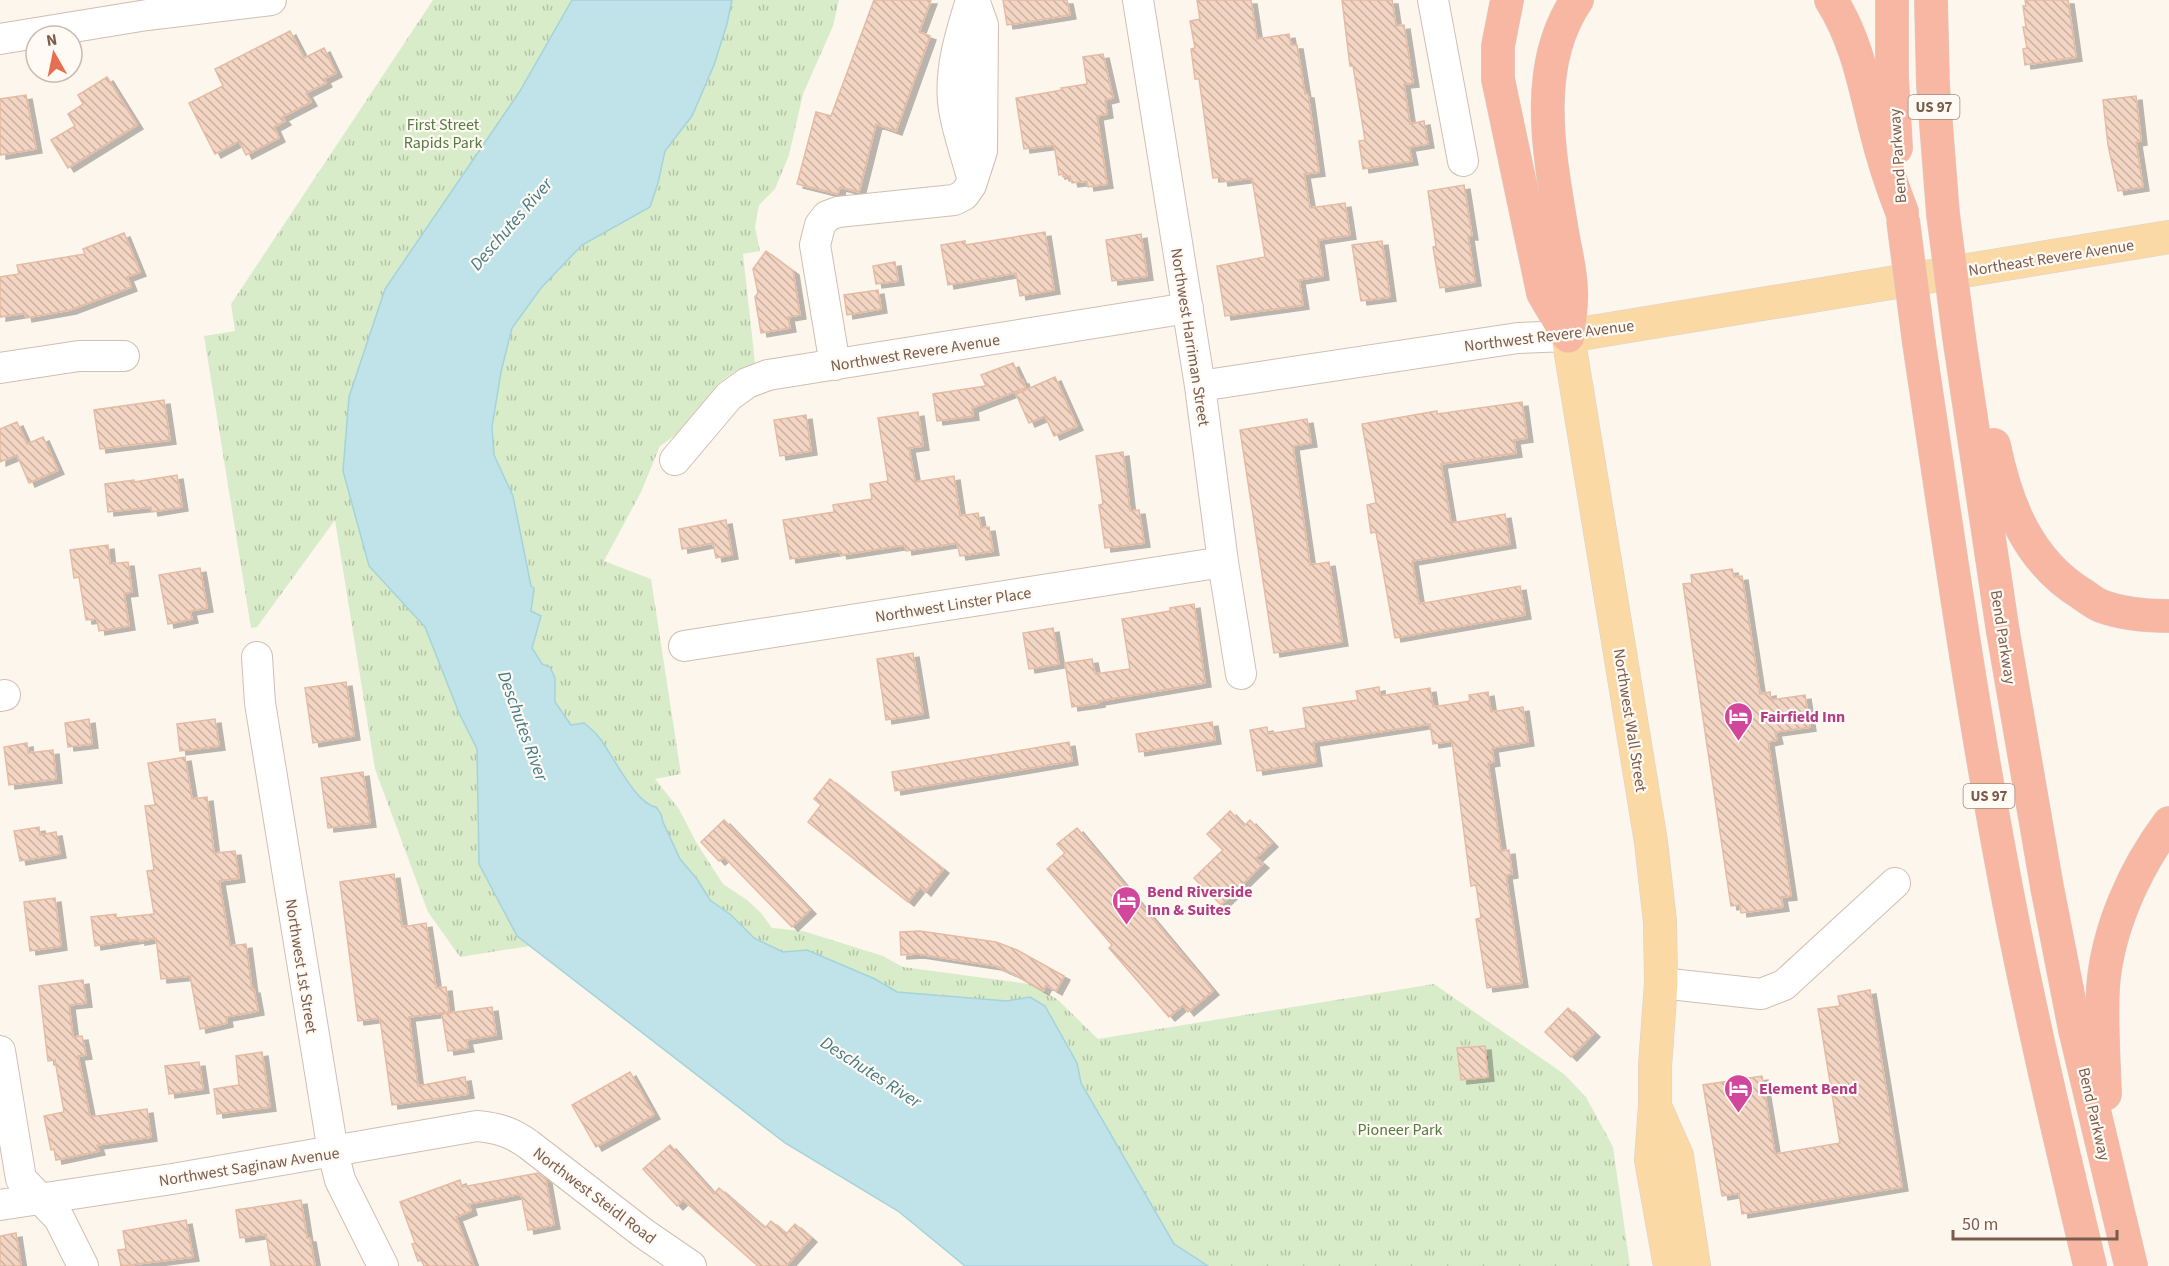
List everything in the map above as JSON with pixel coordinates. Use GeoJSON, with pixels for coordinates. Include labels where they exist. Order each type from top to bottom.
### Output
{"type":"FeatureCollection","features":[{"type":"Feature","properties":{"kind":"highway"},"geometry":{"type":"LineString","coordinates":[[1507,0],[1497,46],[1498,79],[1543,293],[1568,336]]}},
{"type":"Feature","properties":{"kind":"highway"},"geometry":{"type":"LineString","coordinates":[[1568,336],[1572,289],[1550,160],[1548,116],[1551,62],[1566,16],[1577,0]]}},
{"type":"Feature","properties":{"kind":"highway"},"geometry":{"type":"LineString","coordinates":[[1831,0],[1854,45],[1883,158],[1902,216]]}},
{"type":"Feature","properties":{"kind":"highway","name":"Bend Parkway"},"geometry":{"type":"LineString","coordinates":[[1892,0],[1893,97],[1902,216],[1971,684],[2001,861],[2039,1046],[2087,1255]]}},
{"type":"Feature","properties":{"kind":"highway","name":"Bend Parkway"},"geometry":{"type":"LineString","coordinates":[[1931,0],[1933,94],[1943,214],[1959,342],[2003,632],[2045,875],[2075,1030],[2128,1251]]}},
{"type":"Feature","properties":{"kind":"highway"},"geometry":{"type":"LineString","coordinates":[[1959,342],[1984,407],[2009,502],[2032,548],[2064,583],[2101,606],[2140,616],[2169,616]]}},
{"type":"Feature","properties":{"kind":"highway"},"geometry":{"type":"LineString","coordinates":[[2109,1174],[2102,1024],[2103,987],[2110,944],[2128,893],[2154,843],[2169,824]]}},
{"type":"Feature","properties":{"kind":"main road","name":"Northeast Revere Avenue"},"geometry":{"type":"LineString","coordinates":[[1933,276],[2169,237]]}},
{"type":"Feature","properties":{"kind":"main road","name":"Northwest Revere Avenue"},"geometry":{"type":"LineString","coordinates":[[1568,336],[1933,276]]}},
{"type":"Feature","properties":{"kind":"main road","name":"Northwest Wall Street"},"geometry":{"type":"LineString","coordinates":[[1568,336],[1651,842],[1660,922],[1661,983],[1651,1160],[1657,1189],[1672,1215],[1680,1259],[1686,1266]]}},
{"type":"Feature","properties":{"kind":"main road","name":"Northwest Wall Street"},"geometry":{"type":"LineString","coordinates":[[1655,1106],[1677,1156],[1686,1266]]}},
{"type":"Feature","properties":{"kind":"street"},"geometry":{"type":"LineString","coordinates":[[0,39],[146,7],[271,0]]}},
{"type":"Feature","properties":{"kind":"street"},"geometry":{"type":"LineString","coordinates":[[835,365],[814,245],[820,225],[827,216],[838,212],[954,200],[964,195],[973,180],[982,152],[983,25],[972,0]]}},
{"type":"Feature","properties":{"kind":"street","name":"Northwest Harriman Street"},"geometry":{"type":"LineString","coordinates":[[1138,0],[1200,386],[1223,562],[1241,674]]}},
{"type":"Feature","properties":{"kind":"street"},"geometry":{"type":"LineString","coordinates":[[1433,0],[1463,161]]}},
{"type":"Feature","properties":{"kind":"street","name":"Northwest Revere Avenue"},"geometry":{"type":"LineString","coordinates":[[675,460],[729,396],[747,383],[768,375],[1188,308]]}},
{"type":"Feature","properties":{"kind":"street","name":"Northwest Revere Avenue"},"geometry":{"type":"LineString","coordinates":[[1200,386],[1518,338],[1568,336]]}},
{"type":"Feature","properties":{"kind":"street"},"geometry":{"type":"LineString","coordinates":[[0,368],[79,356],[124,356]]}},
{"type":"Feature","properties":{"kind":"street","name":"Northwest Linster Place"},"geometry":{"type":"LineString","coordinates":[[684,646],[1223,562]]}},
{"type":"Feature","properties":{"kind":"street","name":"Northwest 1st Street"},"geometry":{"type":"LineString","coordinates":[[257,657],[260,703],[333,1152],[340,1179],[383,1266]]}},
{"type":"Feature","properties":{"kind":"street"},"geometry":{"type":"LineString","coordinates":[[1661,983],[1761,994],[1784,985],[1895,883]]}},
{"type":"Feature","properties":{"kind":"street"},"geometry":{"type":"LineString","coordinates":[[0,1051],[21,1179],[58,1218],[83,1266]]}},
{"type":"Feature","properties":{"kind":"street","name":"Northwest Saginaw Avenue"},"geometry":{"type":"LineString","coordinates":[[0,1205],[333,1152],[477,1126],[497,1128]]}},
{"type":"Feature","properties":{"kind":"street","name":"Northwest Steidl Road"},"geometry":{"type":"LineString","coordinates":[[497,1128],[512,1133],[528,1144],[643,1233],[691,1266]]}},
{"type":"Feature","properties":{"kind":"green space","name":"First Street Rapids Park"},"geometry":{"type":"Polygon","coordinates":[[[433,0],[575,0],[449,246],[580,938],[460,957],[428,912],[375,769],[335,520],[257,627],[251,628],[204,336],[235,331],[231,304],[433,0]]]}},
{"type":"Feature","properties":{"kind":"green space","name":"Pioneer Park"},"geometry":{"type":"Polygon","coordinates":[[[732,0],[839,0],[833,26],[803,94],[789,155],[775,189],[759,205],[755,227],[760,251],[743,254],[755,363],[734,372],[720,382],[677,434],[660,446],[641,492],[604,561],[651,579],[681,774],[655,779],[679,809],[696,842],[723,884],[747,900],[772,928],[803,931],[883,956],[903,967],[1030,984],[1057,999],[1098,1039],[1434,984],[1564,1074],[1586,1097],[1613,1147],[1630,1266],[1208,1266],[1174,1244],[1081,1083],[1077,1063],[1045,1006],[1030,997],[1007,1001],[897,992],[875,979],[807,950],[783,952],[754,938],[731,915],[710,900],[697,879],[680,859],[661,814],[649,806],[628,782],[598,735],[571,725],[555,702],[555,678],[532,648],[541,616],[531,611],[534,588],[531,586],[513,496],[494,455],[492,427],[501,372],[512,328],[541,288],[582,245],[650,206],[665,151],[692,116],[714,65],[732,0]]]}},
{"type":"Feature","properties":{"kind":"water","name":"Deschutes River"},"geometry":{"type":"Polygon","coordinates":[[[572,0],[732,0],[714,65],[692,116],[665,151],[650,207],[582,245],[541,288],[512,328],[501,372],[492,427],[494,455],[513,496],[531,586],[534,588],[531,611],[541,616],[532,648],[542,664],[550,667],[555,678],[555,702],[571,725],[584,723],[598,736],[632,788],[648,804],[656,807],[661,814],[680,859],[697,879],[710,900],[731,915],[754,938],[783,952],[807,950],[875,979],[897,992],[1007,1001],[1030,997],[1045,1006],[1077,1063],[1081,1083],[1174,1244],[1208,1266],[965,1266],[898,1211],[785,1143],[517,936],[479,864],[477,749],[459,713],[425,627],[369,566],[343,471],[349,397],[385,289],[520,91],[572,0]]]}},
{"type":"Feature","properties":{"kind":"building"},"geometry":{"type":"Polygon","coordinates":[[[874,0],[931,0],[919,32],[930,36],[896,131],[876,124],[859,192],[840,187],[838,194],[797,184],[816,112],[831,116],[874,0]]]}},
{"type":"Feature","properties":{"kind":"building"},"geometry":{"type":"Polygon","coordinates":[[[1003,0],[1067,0],[1070,15],[1007,25],[1003,0]]]}},
{"type":"Feature","properties":{"kind":"building"},"geometry":{"type":"Polygon","coordinates":[[[1197,0],[1251,0],[1257,39],[1289,34],[1291,45],[1297,45],[1305,94],[1308,94],[1319,172],[1304,174],[1310,208],[1345,203],[1350,235],[1318,240],[1323,276],[1299,280],[1303,305],[1225,316],[1217,266],[1265,257],[1252,178],[1222,182],[1221,177],[1213,178],[1199,79],[1195,79],[1191,49],[1195,48],[1190,21],[1200,19],[1197,0]]]}},
{"type":"Feature","properties":{"kind":"building"},"geometry":{"type":"Polygon","coordinates":[[[1342,0],[1392,0],[1396,26],[1404,25],[1413,83],[1404,84],[1410,124],[1424,121],[1428,144],[1409,147],[1412,161],[1363,169],[1359,141],[1365,140],[1353,66],[1350,66],[1342,0]]]}},
{"type":"Feature","properties":{"kind":"building"},"geometry":{"type":"Polygon","coordinates":[[[2025,0],[2068,0],[2076,57],[2025,65],[2023,49],[2027,48],[2023,27],[2026,27],[2023,6],[2026,6],[2025,0]]]}},
{"type":"Feature","properties":{"kind":"building"},"geometry":{"type":"Polygon","coordinates":[[[290,31],[304,58],[324,48],[336,73],[324,79],[326,83],[306,93],[311,102],[282,117],[285,121],[274,127],[279,138],[246,155],[239,141],[215,154],[189,103],[223,86],[215,69],[290,31]]]}},
{"type":"Feature","properties":{"kind":"building"},"geometry":{"type":"Polygon","coordinates":[[[1103,54],[1113,98],[1105,100],[1107,114],[1097,116],[1107,184],[1088,187],[1087,181],[1072,183],[1070,176],[1059,175],[1054,145],[1024,149],[1016,98],[1087,84],[1083,57],[1103,54]]]}},
{"type":"Feature","properties":{"kind":"building"},"geometry":{"type":"Polygon","coordinates":[[[107,77],[137,125],[68,168],[51,140],[75,126],[68,114],[83,104],[78,95],[107,77]]]}},
{"type":"Feature","properties":{"kind":"building"},"geometry":{"type":"Polygon","coordinates":[[[26,95],[36,149],[0,155],[0,99],[26,95]]]}},
{"type":"Feature","properties":{"kind":"building"},"geometry":{"type":"Polygon","coordinates":[[[2136,96],[2141,141],[2136,142],[2143,187],[2118,191],[2108,145],[2103,100],[2136,96]]]}},
{"type":"Feature","properties":{"kind":"building"},"geometry":{"type":"Polygon","coordinates":[[[1464,185],[1472,236],[1468,236],[1475,282],[1440,288],[1433,247],[1436,246],[1428,191],[1464,185]]]}},
{"type":"Feature","properties":{"kind":"building"},"geometry":{"type":"Polygon","coordinates":[[[1045,232],[1054,290],[1020,296],[1016,273],[948,285],[941,245],[965,241],[965,245],[1045,232]]]}},
{"type":"Feature","properties":{"kind":"building"},"geometry":{"type":"Polygon","coordinates":[[[124,233],[140,272],[127,277],[131,287],[70,310],[26,318],[25,313],[0,317],[0,277],[19,274],[17,265],[85,254],[83,249],[124,233]]]}},
{"type":"Feature","properties":{"kind":"building"},"geometry":{"type":"Polygon","coordinates":[[[1141,234],[1147,276],[1112,281],[1106,240],[1141,234]]]}},
{"type":"Feature","properties":{"kind":"building"},"geometry":{"type":"Polygon","coordinates":[[[1382,241],[1390,297],[1361,301],[1352,245],[1382,241]]]}},
{"type":"Feature","properties":{"kind":"building"},"geometry":{"type":"Polygon","coordinates":[[[766,251],[793,271],[800,315],[788,317],[790,328],[761,333],[755,297],[758,293],[753,269],[766,251]]]}},
{"type":"Feature","properties":{"kind":"building"},"geometry":{"type":"Polygon","coordinates":[[[895,262],[898,281],[876,284],[873,266],[895,262]]]}},
{"type":"Feature","properties":{"kind":"building"},"geometry":{"type":"Polygon","coordinates":[[[878,290],[881,309],[847,315],[844,295],[878,290]]]}},
{"type":"Feature","properties":{"kind":"building"},"geometry":{"type":"Polygon","coordinates":[[[1013,363],[1025,388],[972,408],[973,416],[937,421],[933,394],[986,386],[981,375],[1013,363]]]}},
{"type":"Feature","properties":{"kind":"building"},"geometry":{"type":"Polygon","coordinates":[[[1055,377],[1077,426],[1054,436],[1045,416],[1029,423],[1016,394],[1055,377]]]}},
{"type":"Feature","properties":{"kind":"building"},"geometry":{"type":"Polygon","coordinates":[[[164,400],[170,440],[100,449],[94,410],[164,400]]]}},
{"type":"Feature","properties":{"kind":"building"},"geometry":{"type":"Polygon","coordinates":[[[1522,402],[1527,438],[1514,440],[1516,453],[1441,464],[1451,523],[1505,514],[1510,544],[1412,561],[1419,604],[1520,586],[1525,615],[1395,638],[1376,532],[1371,533],[1367,505],[1376,503],[1362,424],[1437,411],[1437,414],[1522,402]]]}},
{"type":"Feature","properties":{"kind":"building"},"geometry":{"type":"Polygon","coordinates":[[[918,412],[923,446],[909,448],[915,482],[954,476],[960,516],[978,513],[981,528],[989,527],[993,551],[960,556],[957,543],[906,551],[905,545],[841,555],[840,551],[790,559],[783,520],[834,512],[833,505],[872,499],[870,484],[888,481],[878,418],[918,412]]]}},
{"type":"Feature","properties":{"kind":"building"},"geometry":{"type":"Polygon","coordinates":[[[806,415],[811,451],[780,456],[774,420],[806,415]]]}},
{"type":"Feature","properties":{"kind":"building"},"geometry":{"type":"Polygon","coordinates":[[[1307,419],[1311,443],[1293,446],[1310,565],[1329,562],[1342,642],[1274,653],[1240,430],[1307,419]]]}},
{"type":"Feature","properties":{"kind":"building"},"geometry":{"type":"Polygon","coordinates":[[[17,422],[27,444],[43,437],[58,470],[29,483],[17,455],[0,462],[0,429],[17,422]]]}},
{"type":"Feature","properties":{"kind":"building"},"geometry":{"type":"Polygon","coordinates":[[[1123,452],[1130,511],[1139,510],[1144,543],[1105,548],[1099,505],[1103,504],[1096,456],[1123,452]]]}},
{"type":"Feature","properties":{"kind":"building"},"geometry":{"type":"Polygon","coordinates":[[[177,475],[182,507],[152,512],[151,507],[108,512],[105,484],[177,475]]]}},
{"type":"Feature","properties":{"kind":"building"},"geometry":{"type":"Polygon","coordinates":[[[726,520],[732,555],[716,558],[713,543],[682,549],[679,529],[726,520]]]}},
{"type":"Feature","properties":{"kind":"building"},"geometry":{"type":"Polygon","coordinates":[[[108,545],[110,564],[128,562],[132,592],[124,593],[129,626],[99,631],[97,619],[86,620],[79,577],[74,578],[70,550],[108,545]]]}},
{"type":"Feature","properties":{"kind":"building"},"geometry":{"type":"Polygon","coordinates":[[[200,568],[207,608],[190,611],[192,619],[168,624],[159,575],[200,568]]]}},
{"type":"Feature","properties":{"kind":"building","name":"Fairfield Inn"},"geometry":{"type":"Polygon","coordinates":[[[1732,569],[1734,577],[1742,576],[1760,694],[1770,692],[1771,700],[1805,695],[1810,727],[1775,732],[1777,740],[1768,742],[1791,896],[1781,897],[1783,907],[1741,913],[1740,905],[1731,906],[1683,584],[1692,583],[1691,575],[1732,569]]]}},
{"type":"Feature","properties":{"kind":"building"},"geometry":{"type":"Polygon","coordinates":[[[1194,604],[1205,683],[1072,707],[1065,663],[1092,659],[1095,674],[1130,669],[1122,619],[1170,611],[1170,608],[1194,604]]]}},
{"type":"Feature","properties":{"kind":"building"},"geometry":{"type":"Polygon","coordinates":[[[1053,628],[1059,664],[1029,669],[1023,633],[1053,628]]]}},
{"type":"Feature","properties":{"kind":"building"},"geometry":{"type":"Polygon","coordinates":[[[913,653],[923,714],[886,720],[877,659],[913,653]]]}},
{"type":"Feature","properties":{"kind":"building"},"geometry":{"type":"Polygon","coordinates":[[[346,682],[354,736],[313,743],[305,688],[346,682]]]}},
{"type":"Feature","properties":{"kind":"building"},"geometry":{"type":"Polygon","coordinates":[[[1379,687],[1380,696],[1430,688],[1433,707],[1470,701],[1469,695],[1488,692],[1491,712],[1523,707],[1528,742],[1492,748],[1494,762],[1488,763],[1501,851],[1509,850],[1512,874],[1506,875],[1522,983],[1487,988],[1476,919],[1481,918],[1476,885],[1471,886],[1452,741],[1433,744],[1430,724],[1313,742],[1316,762],[1257,771],[1250,730],[1267,727],[1268,734],[1306,728],[1303,708],[1358,700],[1356,691],[1379,687]]]}},
{"type":"Feature","properties":{"kind":"building"},"geometry":{"type":"Polygon","coordinates":[[[89,719],[92,744],[68,747],[65,723],[89,719]]]}},
{"type":"Feature","properties":{"kind":"building"},"geometry":{"type":"Polygon","coordinates":[[[215,719],[219,746],[180,751],[177,724],[215,719]]]}},
{"type":"Feature","properties":{"kind":"building"},"geometry":{"type":"Polygon","coordinates":[[[1212,722],[1215,740],[1139,752],[1136,734],[1212,722]]]}},
{"type":"Feature","properties":{"kind":"building"},"geometry":{"type":"Polygon","coordinates":[[[1069,742],[1072,761],[895,791],[892,772],[1069,742]]]}},
{"type":"Feature","properties":{"kind":"building"},"geometry":{"type":"Polygon","coordinates":[[[27,743],[28,753],[53,750],[56,779],[9,785],[4,747],[27,743]]]}},
{"type":"Feature","properties":{"kind":"building"},"geometry":{"type":"Polygon","coordinates":[[[185,757],[192,799],[207,797],[214,853],[235,851],[239,878],[219,881],[230,946],[246,944],[252,990],[254,989],[258,1011],[226,1017],[227,1023],[200,1029],[190,976],[161,979],[156,938],[95,946],[91,917],[116,914],[116,918],[154,914],[147,871],[154,870],[145,806],[155,805],[148,763],[185,757]]]}},
{"type":"Feature","properties":{"kind":"building"},"geometry":{"type":"Polygon","coordinates":[[[363,772],[370,823],[328,828],[321,778],[363,772]]]}},
{"type":"Feature","properties":{"kind":"building"},"geometry":{"type":"Polygon","coordinates":[[[830,779],[943,869],[925,892],[920,887],[908,902],[808,822],[821,805],[814,799],[830,779]]]}},
{"type":"Feature","properties":{"kind":"building","name":"Bend Riverside Inn & Suites"},"geometry":{"type":"Polygon","coordinates":[[[1230,811],[1244,826],[1250,820],[1272,843],[1256,858],[1263,864],[1221,905],[1194,878],[1223,850],[1207,834],[1230,811]]]}},
{"type":"Feature","properties":{"kind":"building"},"geometry":{"type":"Polygon","coordinates":[[[724,820],[810,910],[792,927],[724,857],[719,861],[701,842],[724,820]]]}},
{"type":"Feature","properties":{"kind":"building"},"geometry":{"type":"Polygon","coordinates":[[[39,827],[40,835],[56,832],[60,854],[20,861],[14,831],[39,827]]]}},
{"type":"Feature","properties":{"kind":"building","name":"Bend Riverside Inn & Suites"},"geometry":{"type":"Polygon","coordinates":[[[1077,828],[1213,991],[1188,1012],[1183,1005],[1169,1017],[1109,948],[1112,945],[1047,869],[1065,853],[1057,844],[1077,828]]]}},
{"type":"Feature","properties":{"kind":"building"},"geometry":{"type":"Polygon","coordinates":[[[394,874],[402,927],[426,923],[436,988],[446,987],[449,1012],[409,1017],[418,1086],[465,1077],[468,1094],[392,1105],[380,1018],[358,1021],[340,882],[394,874]]]}},
{"type":"Feature","properties":{"kind":"building"},"geometry":{"type":"Polygon","coordinates":[[[55,898],[61,946],[30,951],[24,902],[55,898]]]}},
{"type":"Feature","properties":{"kind":"building"},"geometry":{"type":"Polygon","coordinates":[[[920,931],[996,942],[1017,950],[1064,976],[1056,991],[1046,985],[1043,991],[996,966],[918,954],[901,955],[900,932],[920,931]]]}},
{"type":"Feature","properties":{"kind":"building"},"geometry":{"type":"Polygon","coordinates":[[[83,980],[86,1003],[69,1005],[73,1037],[82,1036],[86,1055],[78,1056],[90,1117],[147,1109],[151,1137],[97,1145],[99,1151],[56,1160],[54,1149],[51,1150],[44,1116],[64,1112],[55,1060],[48,1061],[39,986],[83,980]]]}},
{"type":"Feature","properties":{"kind":"building","name":"Element Bend"},"geometry":{"type":"Polygon","coordinates":[[[1870,990],[1902,1187],[1742,1214],[1739,1193],[1722,1196],[1703,1085],[1762,1076],[1775,1154],[1840,1143],[1818,1009],[1840,1006],[1838,996],[1870,990]]]}},
{"type":"Feature","properties":{"kind":"building"},"geometry":{"type":"Polygon","coordinates":[[[492,1007],[496,1035],[466,1040],[468,1048],[448,1051],[442,1014],[492,1007]]]}},
{"type":"Feature","properties":{"kind":"building"},"geometry":{"type":"Polygon","coordinates":[[[1568,1008],[1594,1033],[1571,1057],[1545,1032],[1568,1008]]]}},
{"type":"Feature","properties":{"kind":"building"},"geometry":{"type":"Polygon","coordinates":[[[1485,1046],[1488,1077],[1461,1080],[1457,1048],[1485,1046]]]}},
{"type":"Feature","properties":{"kind":"building"},"geometry":{"type":"Polygon","coordinates":[[[262,1052],[270,1107],[217,1114],[214,1089],[239,1085],[236,1056],[262,1052]]]}},
{"type":"Feature","properties":{"kind":"building"},"geometry":{"type":"Polygon","coordinates":[[[199,1062],[203,1089],[169,1094],[165,1066],[199,1062]]]}},
{"type":"Feature","properties":{"kind":"building"},"geometry":{"type":"Polygon","coordinates":[[[630,1072],[654,1115],[596,1147],[572,1105],[630,1072]]]}},
{"type":"Feature","properties":{"kind":"building"},"geometry":{"type":"Polygon","coordinates":[[[670,1145],[714,1194],[719,1188],[765,1228],[771,1221],[786,1234],[795,1224],[811,1238],[786,1266],[758,1266],[683,1200],[677,1206],[643,1169],[670,1145]]]}},
{"type":"Feature","properties":{"kind":"building"},"geometry":{"type":"Polygon","coordinates":[[[538,1173],[546,1180],[554,1225],[528,1230],[521,1194],[469,1204],[471,1211],[456,1217],[474,1266],[424,1266],[421,1260],[418,1261],[412,1244],[415,1243],[400,1202],[460,1180],[462,1187],[538,1173]]]}},
{"type":"Feature","properties":{"kind":"building"},"geometry":{"type":"Polygon","coordinates":[[[301,1200],[307,1238],[310,1238],[315,1266],[271,1266],[266,1234],[240,1238],[236,1210],[301,1200]]]}},
{"type":"Feature","properties":{"kind":"building"},"geometry":{"type":"Polygon","coordinates":[[[186,1220],[193,1257],[121,1266],[118,1250],[126,1249],[123,1231],[186,1220]]]}},
{"type":"Feature","properties":{"kind":"building"},"geometry":{"type":"Polygon","coordinates":[[[16,1233],[21,1266],[0,1266],[0,1236],[16,1233]]]}},
{"type":"Feature","properties":{"kind":"place","name":"Fairfield Inn"},"geometry":{"type":"Point","coordinates":[1739,742]}},
{"type":"Feature","properties":{"kind":"place","name":"Bend Riverside Inn & Suites"},"geometry":{"type":"Point","coordinates":[1126,926]}},
{"type":"Feature","properties":{"kind":"place","name":"Element Bend"},"geometry":{"type":"Point","coordinates":[1738,1114]}}]}
